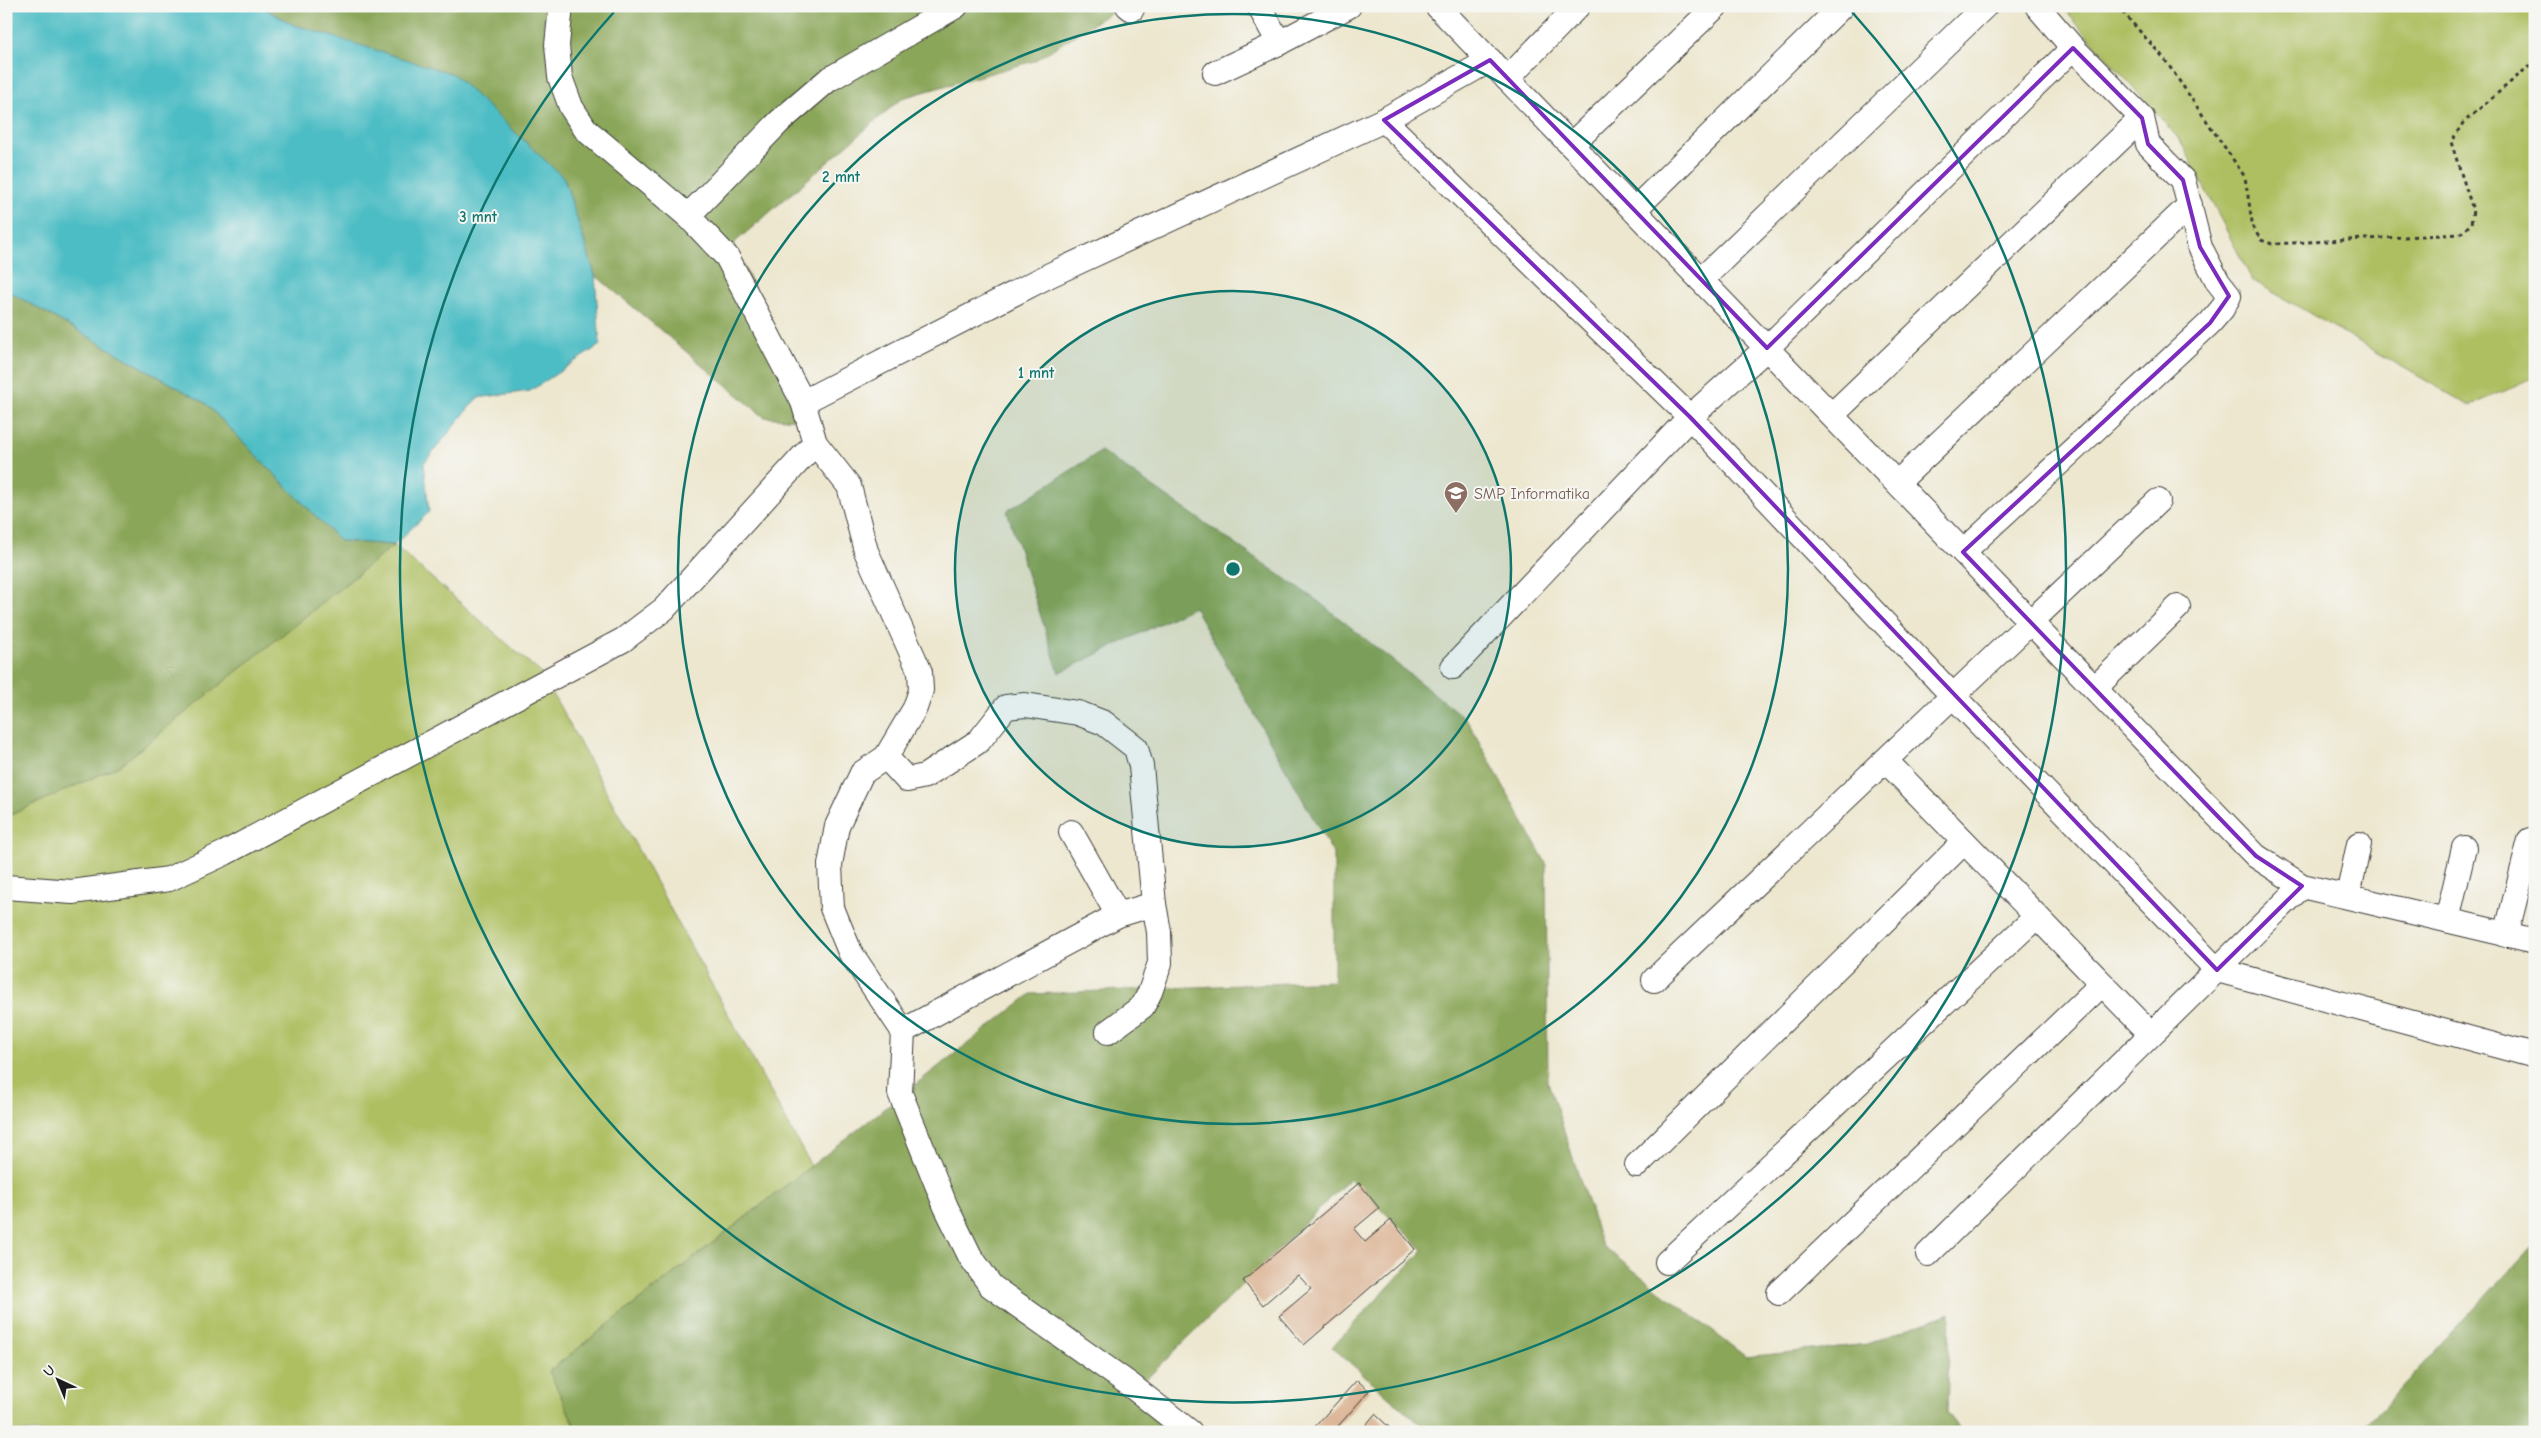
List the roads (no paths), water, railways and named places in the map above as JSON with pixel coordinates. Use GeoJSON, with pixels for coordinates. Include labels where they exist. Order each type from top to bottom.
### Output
{"type":"FeatureCollection","features":[{"type":"Feature","properties":{"kind":"street"},"geometry":{"type":"LineString","coordinates":[[561,6],[557,45],[560,77],[571,107],[586,130],[688,216],[727,256],[803,402],[815,443],[849,486],[866,551],[920,672],[922,690],[916,708],[886,757],[862,773],[837,826],[830,865],[832,908],[850,952],[903,1031],[900,1093],[946,1207],[970,1256],[991,1286],[1129,1384],[1190,1432]]}},
{"type":"Feature","properties":{"kind":"street"},"geometry":{"type":"LineString","coordinates":[[688,216],[780,121],[828,80],[956,6]]}},
{"type":"Feature","properties":{"kind":"street"},"geometry":{"type":"LineString","coordinates":[[1260,6],[1279,43]]}},
{"type":"Feature","properties":{"kind":"street"},"geometry":{"type":"LineString","coordinates":[[1215,73],[1279,43],[1349,6]]}},
{"type":"Feature","properties":{"kind":"street"},"geometry":{"type":"LineString","coordinates":[[1437,6],[2256,856],[2302,886],[2535,941]]}},
{"type":"Feature","properties":{"kind":"street"},"geometry":{"type":"LineString","coordinates":[[1507,79],[1578,6]]}},
{"type":"Feature","properties":{"kind":"street"},"geometry":{"type":"LineString","coordinates":[[1571,145],[1716,6]]}},
{"type":"Feature","properties":{"kind":"street"},"geometry":{"type":"LineString","coordinates":[[1634,210],[1842,6]]}},
{"type":"Feature","properties":{"kind":"street"},"geometry":{"type":"LineString","coordinates":[[1701,280],[1985,6]]}},
{"type":"Feature","properties":{"kind":"street"},"geometry":{"type":"LineString","coordinates":[[1963,552],[2222,309],[2229,296],[2218,282],[2200,247],[2183,180],[2148,144],[2142,118],[2073,48],[2037,6]]}},
{"type":"Feature","properties":{"kind":"street"},"geometry":{"type":"LineString","coordinates":[[1453,667],[1690,417],[1767,348],[2073,48]]}},
{"type":"Feature","properties":{"kind":"street"},"geometry":{"type":"LineString","coordinates":[[803,402],[1050,275],[1384,120],[1490,60]]}},
{"type":"Feature","properties":{"kind":"street"},"geometry":{"type":"LineString","coordinates":[[1832,415],[2142,118]]}},
{"type":"Feature","properties":{"kind":"street"},"geometry":{"type":"LineString","coordinates":[[1384,120],[1690,417],[1954,697],[2217,970],[2535,1056]]}},
{"type":"Feature","properties":{"kind":"street"},"geometry":{"type":"LineString","coordinates":[[1897,483],[2190,205]]}},
{"type":"Feature","properties":{"kind":"street"},"geometry":{"type":"LineString","coordinates":[[6,887],[72,892],[169,879],[225,853],[623,640],[664,609],[815,443]]}},
{"type":"Feature","properties":{"kind":"street"},"geometry":{"type":"LineString","coordinates":[[1654,980],[2158,502]]}},
{"type":"Feature","properties":{"kind":"street"},"geometry":{"type":"LineString","coordinates":[[2095,688],[2178,607]]}},
{"type":"Feature","properties":{"kind":"street"},"geometry":{"type":"LineString","coordinates":[[886,757],[907,780],[925,776],[979,742],[1006,707],[1025,704],[1078,712],[1104,723],[1136,748],[1142,766],[1154,904],[1159,932],[1160,964],[1144,1006],[1108,1032]]}},
{"type":"Feature","properties":{"kind":"street"},"geometry":{"type":"LineString","coordinates":[[1886,761],[2152,1034]]}},
{"type":"Feature","properties":{"kind":"street"},"geometry":{"type":"LineString","coordinates":[[1071,832],[1118,915]]}},
{"type":"Feature","properties":{"kind":"street"},"geometry":{"type":"LineString","coordinates":[[2506,935],[2530,840]]}},
{"type":"Feature","properties":{"kind":"street"},"geometry":{"type":"LineString","coordinates":[[1637,1165],[1964,842]]}},
{"type":"Feature","properties":{"kind":"street"},"geometry":{"type":"LineString","coordinates":[[2348,896],[2359,844]]}},
{"type":"Feature","properties":{"kind":"street"},"geometry":{"type":"LineString","coordinates":[[2447,920],[2464,848]]}},
{"type":"Feature","properties":{"kind":"street"},"geometry":{"type":"LineString","coordinates":[[1928,1254],[2302,886]]}},
{"type":"Feature","properties":{"kind":"street"},"geometry":{"type":"LineString","coordinates":[[903,1031],[1118,915],[1154,904]]}},
{"type":"Feature","properties":{"kind":"street"},"geometry":{"type":"LineString","coordinates":[[1667,1262],[2036,917]]}},
{"type":"Feature","properties":{"kind":"street"},"geometry":{"type":"LineString","coordinates":[[1779,1294],[2102,984]]}},
{"type":"Feature","properties":{"kind":"water"},"geometry":{"type":"Polygon","coordinates":[[[6,6],[260,6],[292,24],[453,74],[564,178],[595,275],[600,345],[530,391],[477,398],[424,463],[429,512],[394,545],[340,541],[205,403],[6,290],[6,6]]]}},
{"type":"Feature","properties":{"kind":"place","name":"SMP Informatika"},"geometry":{"type":"Point","coordinates":[1456,514]}}]}
